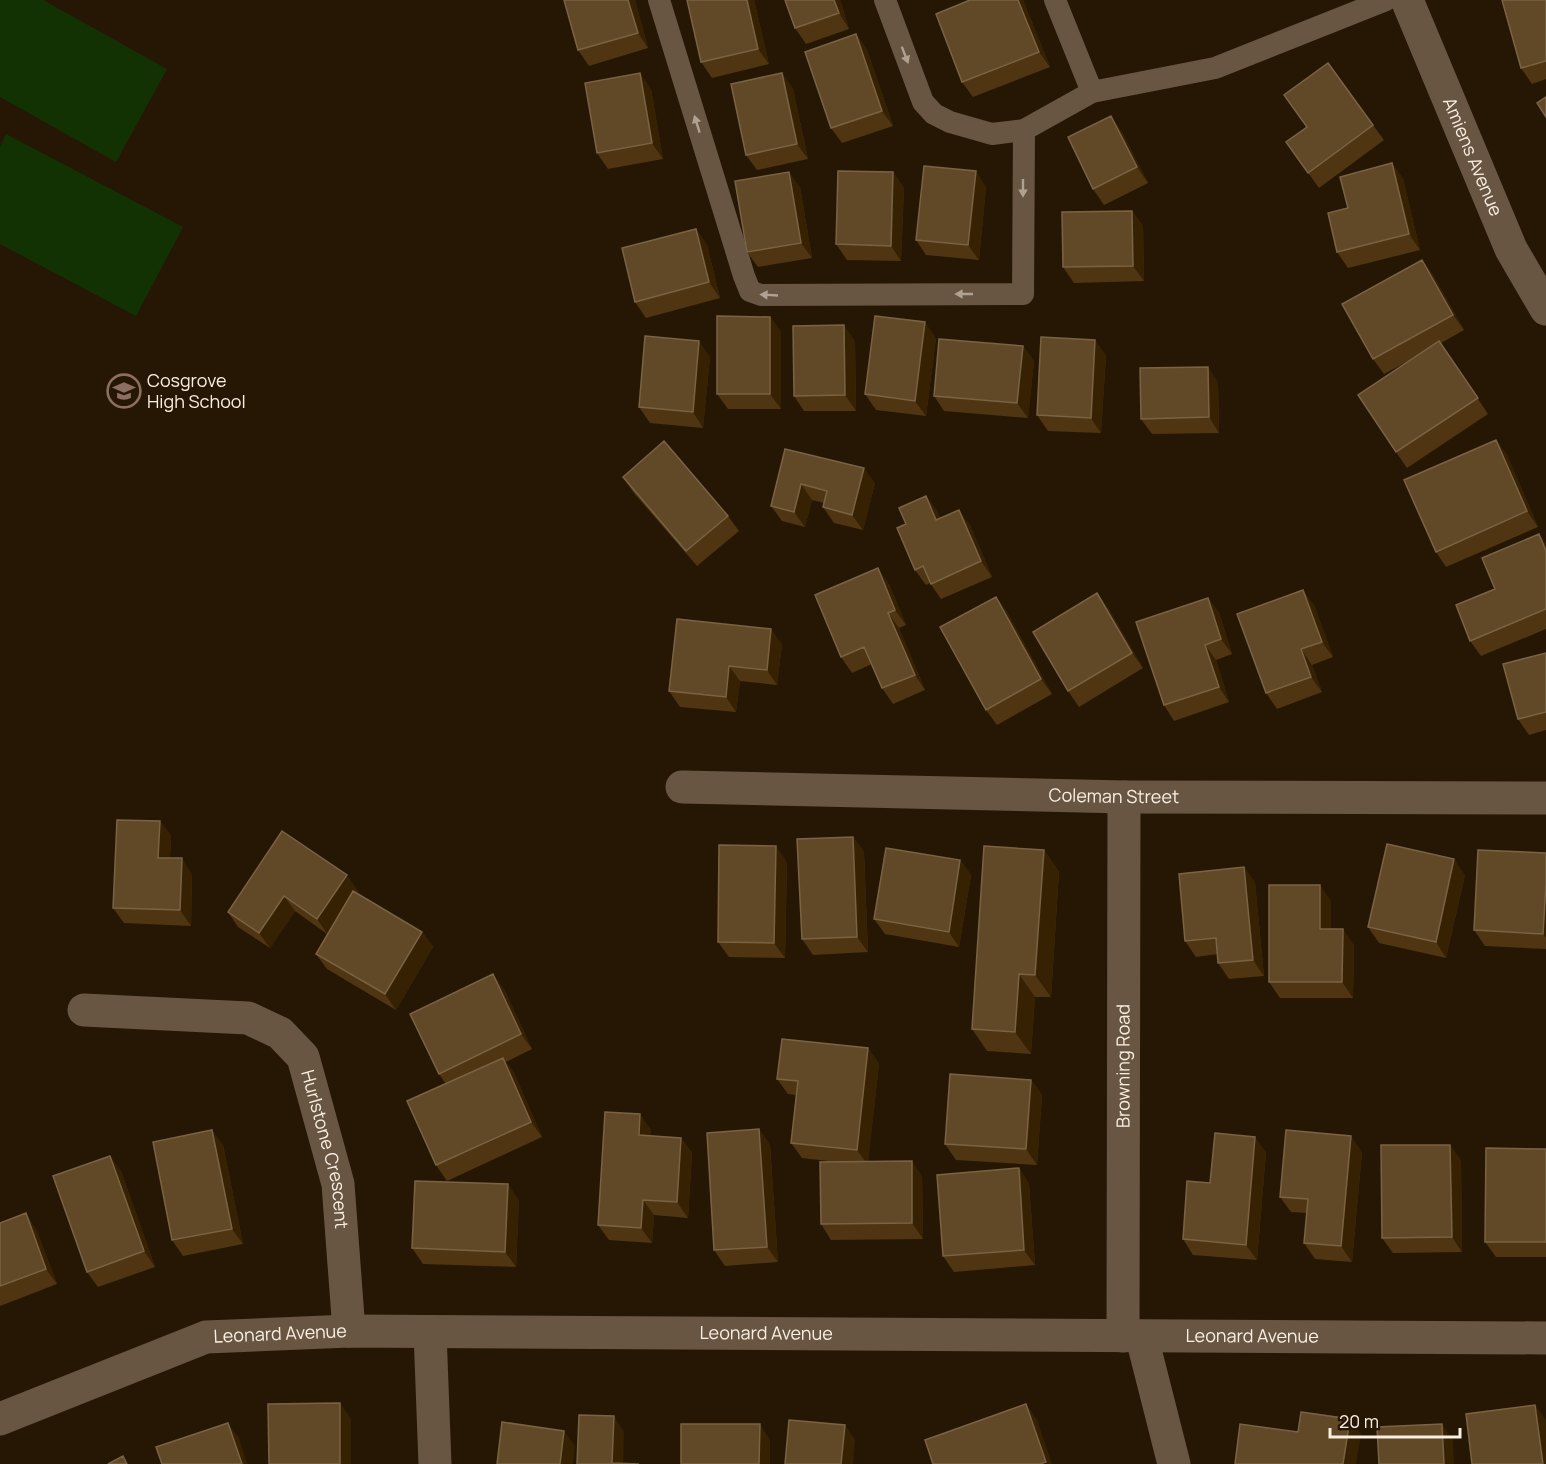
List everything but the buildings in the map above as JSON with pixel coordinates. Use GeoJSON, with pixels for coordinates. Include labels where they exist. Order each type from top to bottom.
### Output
{"type":"FeatureCollection","features":[{"type":"Feature","properties":{"kind":"street","name":"Amiens Avenue"},"geometry":{"type":"LineString","coordinates":[[1407,0],[1511,249],[1546,309]]}},
{"type":"Feature","properties":{"kind":"street","name":"Coleman Street"},"geometry":{"type":"LineString","coordinates":[[682,787],[1124,796],[1546,798]]}},
{"type":"Feature","properties":{"kind":"street","name":"Browning Road"},"geometry":{"type":"LineString","coordinates":[[1124,796],[1132,1337],[1174,1464]]}},
{"type":"Feature","properties":{"kind":"street","name":"Hurlstone Crescent"},"geometry":{"type":"LineString","coordinates":[[84,1010],[248,1018],[280,1033],[303,1057],[338,1184],[349,1331]]}},
{"type":"Feature","properties":{"kind":"street","name":"Leonard Avenue"},"geometry":{"type":"LineString","coordinates":[[0,1419],[206,1337],[349,1331],[1546,1338]]}},
{"type":"Feature","properties":{"kind":"street"},"geometry":{"type":"LineString","coordinates":[[430,1332],[435,1464]]}},
{"type":"Feature","properties":{"kind":"lane"},"geometry":{"type":"LineString","coordinates":[[659,0],[744,276],[750,291],[761,296],[1023,294],[1023,130]]}},
{"type":"Feature","properties":{"kind":"lane"},"geometry":{"type":"LineString","coordinates":[[885,0],[923,102],[934,114],[950,122],[992,134],[1023,130],[1092,93],[1215,68],[1386,0]]}},
{"type":"Feature","properties":{"kind":"lane"},"geometry":{"type":"LineString","coordinates":[[1055,0],[1092,93]]}},
{"type":"Feature","properties":{"kind":"green space"},"geometry":{"type":"Polygon","coordinates":[[[0,0],[43,0],[167,69],[116,162],[0,97],[0,0]]]}},
{"type":"Feature","properties":{"kind":"green space"},"geometry":{"type":"Polygon","coordinates":[[[6,134],[183,227],[136,316],[0,244],[0,147],[6,134]]]}},
{"type":"Feature","properties":{"kind":"place","name":"Cosgrove High School"},"geometry":{"type":"Point","coordinates":[124,391]}}]}
